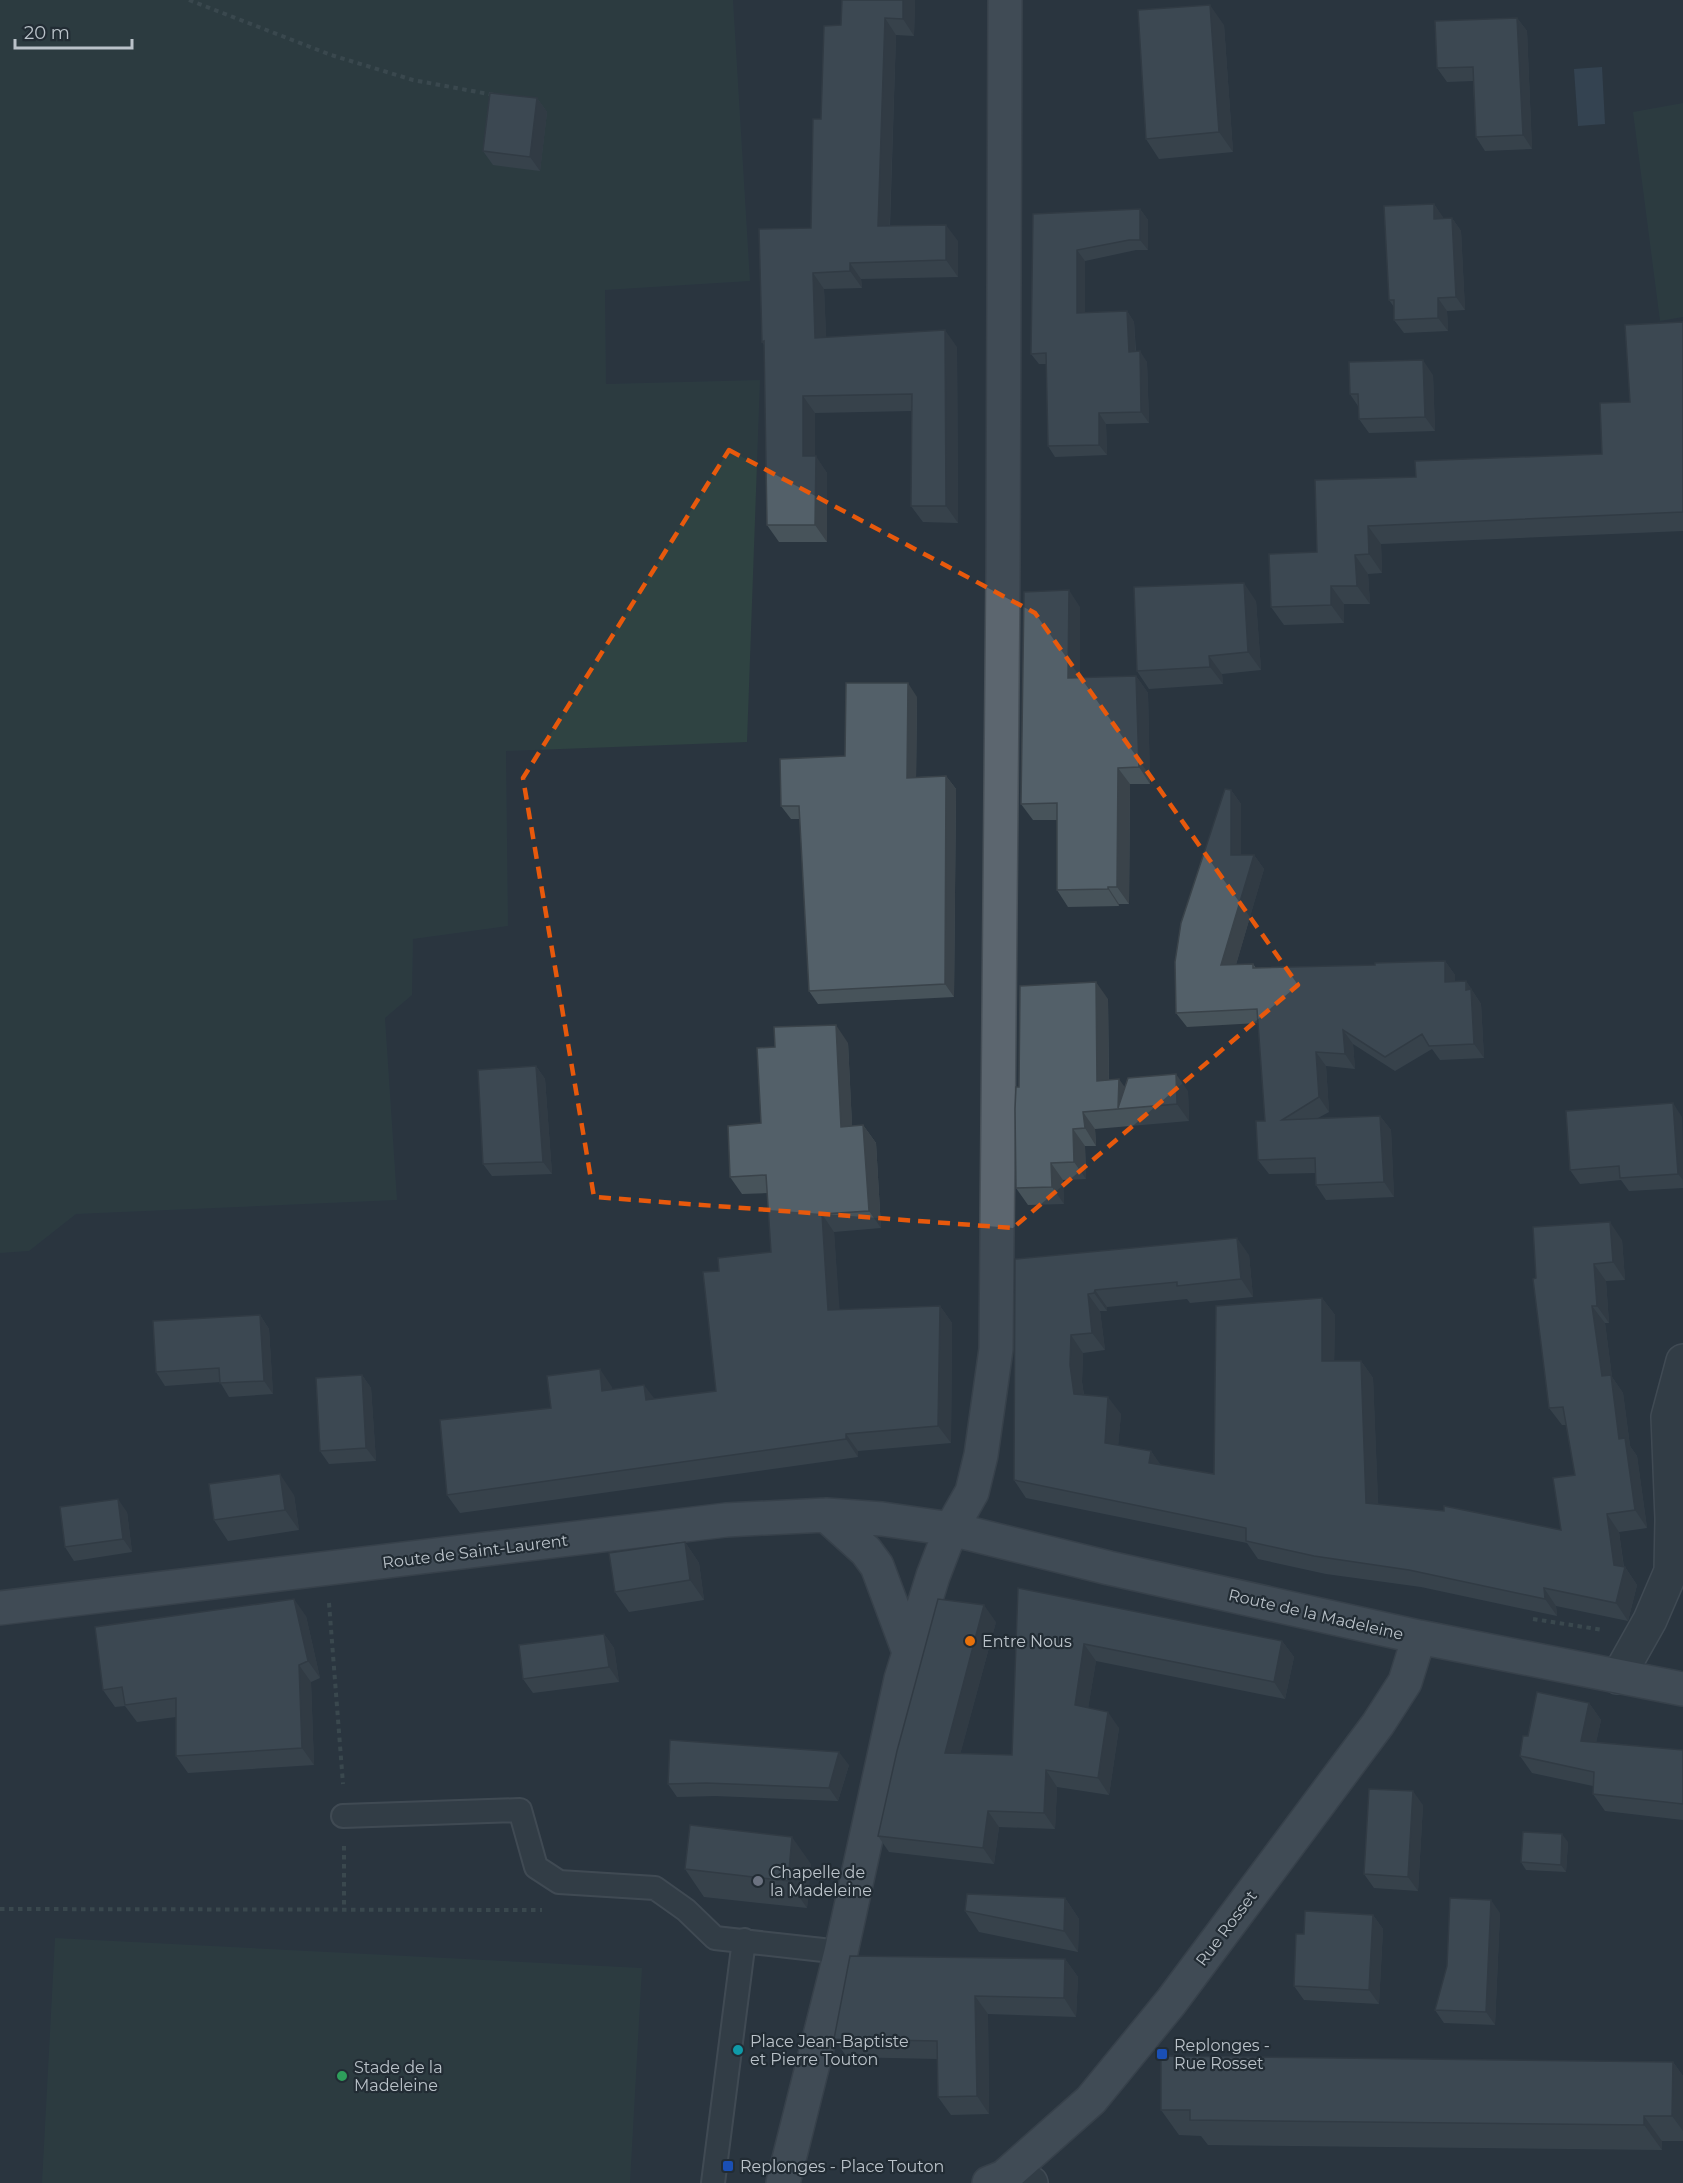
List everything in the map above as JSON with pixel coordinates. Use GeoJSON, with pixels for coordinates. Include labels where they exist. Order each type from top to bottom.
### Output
{"type":"FeatureCollection","features":[{"type":"Feature","properties":{"kind":"main road"},"geometry":{"type":"LineString","coordinates":[[783,2183],[841,1952],[886,1740],[909,1652],[933,1576],[951,1530],[972,1492],[981,1455],[996,1349],[1005,0]]}},
{"type":"Feature","properties":{"kind":"main road"},"geometry":{"type":"LineString","coordinates":[[826,1515],[866,1551],[877,1566],[909,1652]]}},
{"type":"Feature","properties":{"kind":"main road","name":"Route de Saint-Laurent"},"geometry":{"type":"LineString","coordinates":[[0,1608],[726,1520],[826,1515],[882,1519],[951,1530]]}},
{"type":"Feature","properties":{"kind":"main road","name":"Route de la Madeleine"},"geometry":{"type":"LineString","coordinates":[[951,1530],[1419,1638],[1683,1689]]}},
{"type":"Feature","properties":{"kind":"main road","name":"Rue Rosset"},"geometry":{"type":"LineString","coordinates":[[1008,2181],[1091,2100],[1171,2001],[1378,1724],[1406,1682],[1419,1638]]}},
{"type":"Feature","properties":{"kind":"street"},"geometry":{"type":"LineString","coordinates":[[1618,1677],[1650,1620],[1671,1571],[1672,1519],[1668,1417],[1683,1361]]}},
{"type":"Feature","properties":{"kind":"lane"},"geometry":{"type":"LineString","coordinates":[[343,1816],[520,1810],[536,1867],[559,1882],[655,1888],[686,1910],[715,1938],[841,1952]]}},
{"type":"Feature","properties":{"kind":"lane"},"geometry":{"type":"LineString","coordinates":[[713,2183],[744,1940]]}},
{"type":"Feature","properties":{"kind":"path"},"geometry":{"type":"LineString","coordinates":[[189,0],[331,55],[413,80],[500,96]]}},
{"type":"Feature","properties":{"kind":"path"},"geometry":{"type":"LineString","coordinates":[[324,1570],[329,1600],[342,1768],[344,1910]]}},
{"type":"Feature","properties":{"kind":"path"},"geometry":{"type":"LineString","coordinates":[[0,1909],[544,1910]]}},
{"type":"Feature","properties":{"kind":"highlighted area"},"geometry":{"type":"Polygon","coordinates":[[[729,450],[1035,613],[1298,985],[1013,1228],[594,1197],[523,778],[729,450]]]}},
{"type":"Feature","properties":{"kind":"green space"},"geometry":{"type":"Polygon","coordinates":[[[0,0],[733,0],[750,281],[605,290],[606,384],[760,380],[747,742],[506,751],[508,926],[413,939],[412,995],[385,1018],[397,1200],[76,1214],[29,1251],[0,1253],[0,0]]]}},
{"type":"Feature","properties":{"kind":"green space"},"geometry":{"type":"Polygon","coordinates":[[[1683,103],[1683,317],[1660,321],[1633,112],[1683,103]]]}},
{"type":"Feature","properties":{"kind":"green space","name":"Stade de la Madeleine"},"geometry":{"type":"Polygon","coordinates":[[[55,1938],[642,1968],[630,2183],[42,2183],[55,1938]]]}},
{"type":"Feature","properties":{"kind":"water"},"geometry":{"type":"Polygon","coordinates":[[[1602,67],[1605,124],[1578,126],[1574,69],[1602,67]]]}},
{"type":"Feature","properties":{"kind":"building"},"geometry":{"type":"Polygon","coordinates":[[[842,0],[903,0],[903,19],[885,18],[878,226],[946,225],[946,260],[850,263],[850,271],[813,273],[815,338],[945,330],[946,506],[911,506],[912,394],[803,396],[803,456],[816,456],[815,525],[767,525],[764,341],[762,342],[759,229],[811,228],[813,119],[821,119],[824,26],[841,25],[842,0]]]}},
{"type":"Feature","properties":{"kind":"building"},"geometry":{"type":"Polygon","coordinates":[[[1210,5],[1219,132],[1146,139],[1138,10],[1210,5]]]}},
{"type":"Feature","properties":{"kind":"building"},"geometry":{"type":"Polygon","coordinates":[[[1517,18],[1523,135],[1476,137],[1473,67],[1437,68],[1435,21],[1517,18]]]}},
{"type":"Feature","properties":{"kind":"building"},"geometry":{"type":"Polygon","coordinates":[[[490,93],[537,98],[530,157],[483,151],[490,93]]]}},
{"type":"Feature","properties":{"kind":"building"},"geometry":{"type":"Polygon","coordinates":[[[1434,204],[1434,219],[1452,218],[1456,297],[1438,298],[1438,318],[1394,320],[1394,300],[1389,300],[1384,206],[1434,204]]]}},
{"type":"Feature","properties":{"kind":"building"},"geometry":{"type":"Polygon","coordinates":[[[1140,209],[1140,240],[1077,250],[1077,313],[1127,311],[1129,352],[1140,351],[1141,412],[1099,413],[1099,445],[1048,446],[1046,353],[1031,354],[1033,214],[1140,209]]]}},
{"type":"Feature","properties":{"kind":"building"},"geometry":{"type":"Polygon","coordinates":[[[1683,322],[1683,512],[1368,526],[1369,554],[1355,555],[1357,586],[1331,586],[1331,605],[1271,607],[1269,554],[1317,552],[1315,480],[1416,477],[1415,461],[1602,454],[1600,403],[1630,402],[1625,325],[1683,322]]]}},
{"type":"Feature","properties":{"kind":"building"},"geometry":{"type":"Polygon","coordinates":[[[1423,360],[1425,417],[1359,419],[1358,394],[1350,394],[1349,362],[1423,360]]]}},
{"type":"Feature","properties":{"kind":"building"},"geometry":{"type":"Polygon","coordinates":[[[1244,583],[1248,652],[1209,656],[1210,667],[1137,671],[1134,587],[1244,583]]]}},
{"type":"Feature","properties":{"kind":"building"},"geometry":{"type":"Polygon","coordinates":[[[1069,590],[1068,678],[1136,676],[1139,767],[1118,768],[1117,887],[1108,887],[1108,889],[1057,890],[1057,803],[1021,804],[1024,592],[1069,590]]]}},
{"type":"Feature","properties":{"kind":"building"},"geometry":{"type":"Polygon","coordinates":[[[846,683],[908,683],[907,778],[946,776],[945,984],[809,991],[799,806],[781,806],[780,759],[845,756],[846,683]]]}},
{"type":"Feature","properties":{"kind":"building"},"geometry":{"type":"Polygon","coordinates":[[[1225,789],[1231,790],[1231,855],[1254,855],[1221,965],[1253,964],[1253,968],[1445,961],[1445,982],[1466,981],[1466,990],[1471,989],[1474,1044],[1429,1046],[1422,1034],[1385,1057],[1343,1030],[1345,1054],[1316,1052],[1319,1097],[1282,1120],[1380,1116],[1384,1182],[1316,1185],[1315,1158],[1258,1160],[1256,1121],[1265,1121],[1257,1009],[1176,1013],[1175,962],[1181,923],[1225,789]]]}},
{"type":"Feature","properties":{"kind":"building"},"geometry":{"type":"Polygon","coordinates":[[[1096,982],[1097,1081],[1119,1079],[1118,1108],[1128,1078],[1176,1074],[1177,1104],[1083,1112],[1085,1128],[1073,1129],[1074,1162],[1051,1163],[1052,1187],[1016,1188],[1015,1109],[1016,1087],[1019,1087],[1020,986],[1096,982]]]}},
{"type":"Feature","properties":{"kind":"building"},"geometry":{"type":"Polygon","coordinates":[[[836,1025],[841,1127],[863,1125],[869,1211],[822,1214],[828,1310],[940,1306],[938,1426],[846,1434],[846,1439],[447,1495],[440,1420],[551,1408],[547,1376],[600,1369],[602,1391],[644,1385],[646,1400],[716,1391],[703,1272],[719,1271],[718,1258],[771,1252],[766,1175],[730,1177],[728,1126],[761,1123],[757,1048],[775,1047],[774,1027],[836,1025]]]}},
{"type":"Feature","properties":{"kind":"building"},"geometry":{"type":"Polygon","coordinates":[[[536,1066],[543,1162],[483,1164],[478,1070],[536,1066]]]}},
{"type":"Feature","properties":{"kind":"building"},"geometry":{"type":"Polygon","coordinates":[[[1673,1103],[1678,1174],[1620,1178],[1619,1166],[1570,1170],[1566,1111],[1673,1103]]]}},
{"type":"Feature","properties":{"kind":"building"},"geometry":{"type":"Polygon","coordinates":[[[1610,1222],[1613,1262],[1594,1264],[1597,1306],[1592,1306],[1602,1376],[1611,1375],[1619,1439],[1625,1438],[1635,1510],[1607,1514],[1614,1565],[1625,1567],[1616,1603],[1544,1588],[1545,1599],[1409,1570],[1314,1556],[1246,1541],[1246,1528],[1014,1480],[1015,1259],[1237,1238],[1241,1279],[1177,1286],[1177,1282],[1095,1290],[1094,1293],[1088,1294],[1092,1333],[1071,1335],[1070,1365],[1074,1394],[1108,1397],[1105,1443],[1151,1451],[1149,1463],[1214,1474],[1216,1306],[1322,1298],[1322,1361],[1361,1361],[1366,1503],[1444,1511],[1444,1506],[1561,1530],[1553,1478],[1575,1475],[1563,1407],[1549,1408],[1533,1279],[1536,1278],[1533,1227],[1610,1222]]]}},
{"type":"Feature","properties":{"kind":"building"},"geometry":{"type":"Polygon","coordinates":[[[260,1315],[264,1381],[220,1383],[219,1368],[156,1372],[153,1321],[260,1315]]]}},
{"type":"Feature","properties":{"kind":"building"},"geometry":{"type":"Polygon","coordinates":[[[362,1375],[366,1448],[320,1451],[316,1378],[362,1375]]]}},
{"type":"Feature","properties":{"kind":"building"},"geometry":{"type":"Polygon","coordinates":[[[280,1474],[285,1510],[214,1520],[209,1484],[280,1474]]]}},
{"type":"Feature","properties":{"kind":"building"},"geometry":{"type":"Polygon","coordinates":[[[118,1499],[123,1539],[65,1547],[60,1507],[118,1499]]]}},
{"type":"Feature","properties":{"kind":"building"},"geometry":{"type":"Polygon","coordinates":[[[685,1542],[690,1580],[615,1592],[609,1553],[685,1542]]]}},
{"type":"Feature","properties":{"kind":"building"},"geometry":{"type":"Polygon","coordinates":[[[1018,1588],[1282,1641],[1274,1682],[1084,1644],[1075,1705],[1108,1712],[1098,1778],[1046,1770],[1044,1813],[988,1811],[983,1848],[878,1836],[897,1751],[938,1599],[984,1605],[945,1753],[1012,1755],[1018,1588]]]}},
{"type":"Feature","properties":{"kind":"building"},"geometry":{"type":"Polygon","coordinates":[[[294,1599],[308,1661],[299,1665],[302,1748],[176,1756],[176,1698],[125,1705],[122,1687],[103,1690],[95,1627],[294,1599]]]}},
{"type":"Feature","properties":{"kind":"building"},"geometry":{"type":"Polygon","coordinates":[[[604,1634],[609,1667],[523,1679],[519,1645],[604,1634]]]}},
{"type":"Feature","properties":{"kind":"building"},"geometry":{"type":"Polygon","coordinates":[[[1537,1692],[1589,1703],[1581,1741],[1683,1750],[1683,1804],[1593,1794],[1594,1772],[1520,1756],[1523,1736],[1528,1736],[1537,1692]]]}},
{"type":"Feature","properties":{"kind":"building"},"geometry":{"type":"Polygon","coordinates":[[[670,1740],[839,1752],[829,1788],[706,1783],[668,1784],[670,1740]]]}},
{"type":"Feature","properties":{"kind":"building"},"geometry":{"type":"Polygon","coordinates":[[[1369,1789],[1413,1791],[1408,1877],[1364,1874],[1369,1789]]]}},
{"type":"Feature","properties":{"kind":"building"},"geometry":{"type":"Polygon","coordinates":[[[690,1825],[792,1837],[788,1881],[685,1869],[690,1825]]]}},
{"type":"Feature","properties":{"kind":"building"},"geometry":{"type":"Polygon","coordinates":[[[1523,1832],[1562,1834],[1561,1865],[1521,1862],[1523,1832]]]}},
{"type":"Feature","properties":{"kind":"building"},"geometry":{"type":"Polygon","coordinates":[[[967,1894],[1065,1898],[1064,1931],[965,1911],[967,1894]]]}},
{"type":"Feature","properties":{"kind":"building"},"geometry":{"type":"Polygon","coordinates":[[[1450,1898],[1491,1900],[1486,2012],[1435,2010],[1447,1966],[1450,1898]]]}},
{"type":"Feature","properties":{"kind":"building"},"geometry":{"type":"Polygon","coordinates":[[[1305,1911],[1373,1915],[1369,1990],[1294,1986],[1296,1934],[1304,1934],[1305,1911]]]}},
{"type":"Feature","properties":{"kind":"building"},"geometry":{"type":"Polygon","coordinates":[[[850,1956],[1065,1959],[1064,1998],[975,1996],[977,2096],[938,2097],[937,2041],[834,2039],[850,1956]]]}},
{"type":"Feature","properties":{"kind":"building"},"geometry":{"type":"Polygon","coordinates":[[[1161,2056],[1673,2062],[1672,2116],[1644,2116],[1644,2125],[1190,2120],[1190,2110],[1161,2110],[1161,2056]]]}},
{"type":"Feature","properties":{"kind":"place","name":"Entre Nous"},"geometry":{"type":"Point","coordinates":[970,1641]}},
{"type":"Feature","properties":{"kind":"place","name":"Chapelle de la Madeleine"},"geometry":{"type":"Point","coordinates":[758,1881]}},
{"type":"Feature","properties":{"kind":"place","name":"Place Jean-Baptiste et Pierre Touton"},"geometry":{"type":"Point","coordinates":[738,2050]}},
{"type":"Feature","properties":{"kind":"place","name":"Replonges - Rue Rosset"},"geometry":{"type":"Point","coordinates":[1162,2054]}},
{"type":"Feature","properties":{"kind":"place","name":"Stade de la Madeleine"},"geometry":{"type":"Point","coordinates":[342,2076]}},
{"type":"Feature","properties":{"kind":"place","name":"Replonges - Place Touton"},"geometry":{"type":"Point","coordinates":[728,2166]}}]}
